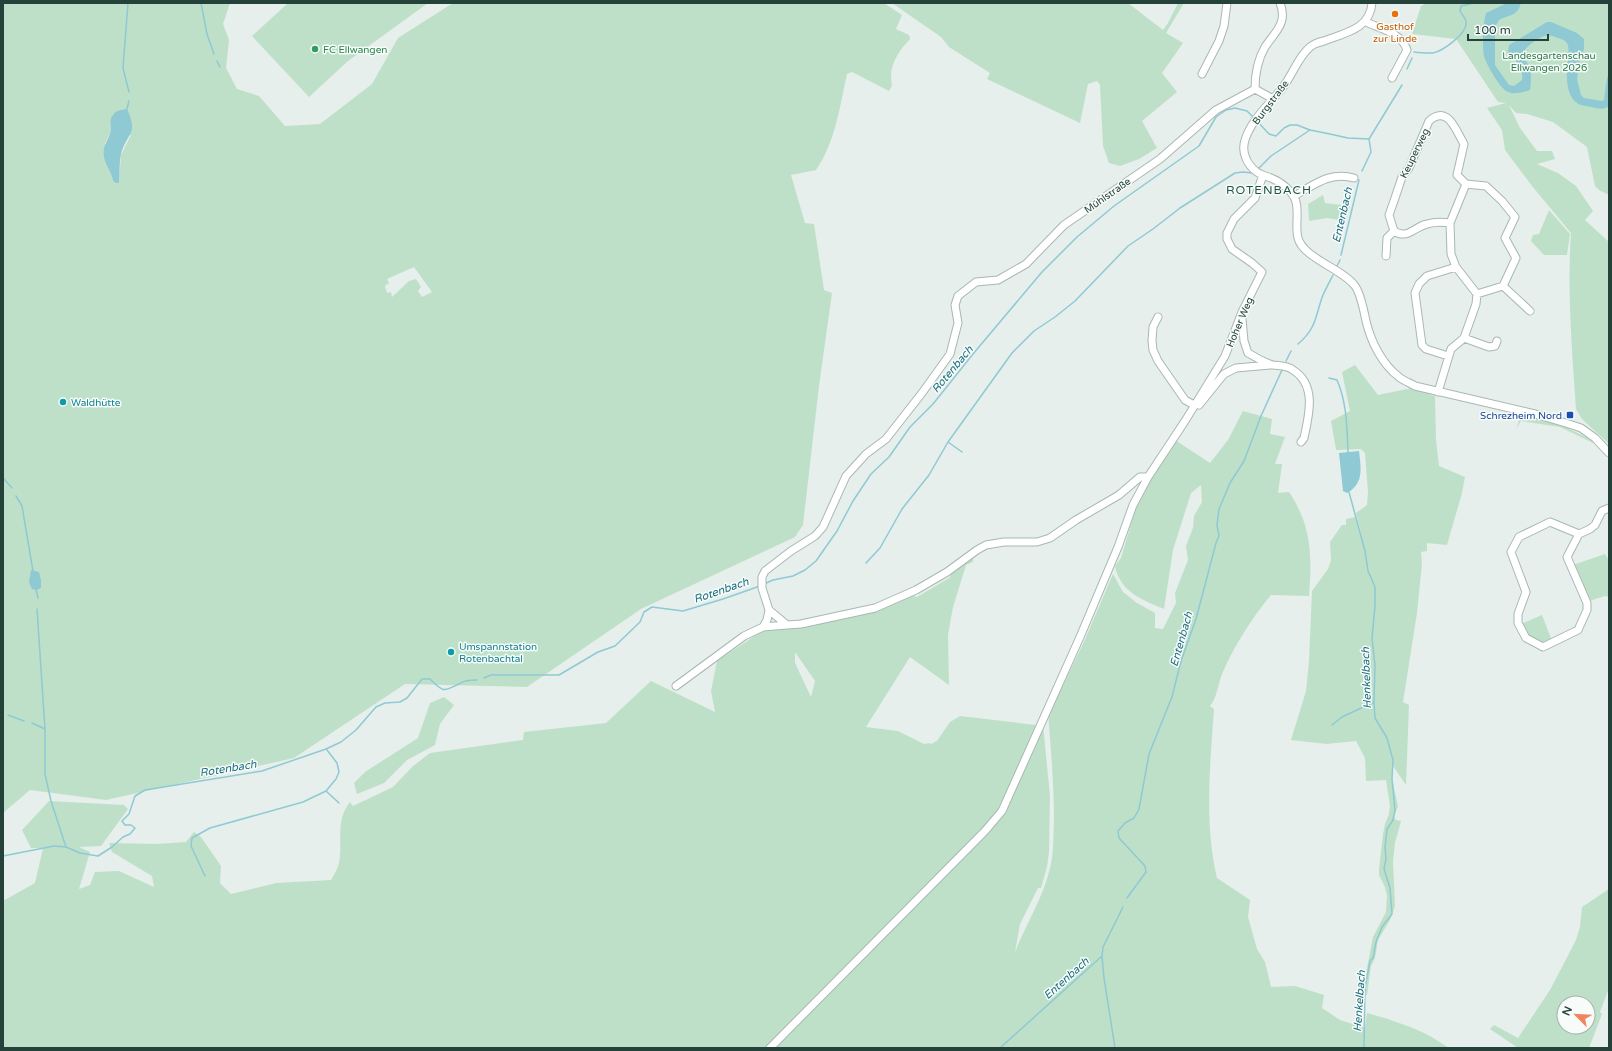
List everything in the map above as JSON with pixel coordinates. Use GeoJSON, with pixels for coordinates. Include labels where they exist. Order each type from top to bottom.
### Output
{"type":"FeatureCollection","features":[{"type":"Feature","properties":{"kind":"street"},"geometry":{"type":"LineString","coordinates":[[1202,74],[1219,42],[1224,26],[1227,3]]}},
{"type":"Feature","properties":{"kind":"street"},"geometry":{"type":"LineString","coordinates":[[1273,99],[1255,89],[1255,80],[1260,59],[1266,47],[1277,33],[1283,17],[1283,10],[1280,3]]}},
{"type":"Feature","properties":{"kind":"street"},"geometry":{"type":"LineString","coordinates":[[1372,3],[1371,12],[1366,22],[1394,34],[1404,42],[1407,50],[1392,78]]}},
{"type":"Feature","properties":{"kind":"street","name":"Burgstraße"},"geometry":{"type":"LineString","coordinates":[[1258,172],[1246,158],[1244,147],[1248,133],[1263,109],[1284,86],[1304,52],[1312,45],[1344,34],[1366,22]]}},
{"type":"Feature","properties":{"kind":"street","name":"Mühlstraße"},"geometry":{"type":"LineString","coordinates":[[769,610],[762,584],[765,571],[815,536],[823,527],[846,476],[866,454],[886,439],[950,354],[958,323],[955,305],[958,296],[976,282],[998,280],[1026,264],[1064,225],[1160,159],[1216,110],[1255,89]]}},
{"type":"Feature","properties":{"kind":"street","name":"Keuperweg"},"geometry":{"type":"LineString","coordinates":[[1394,231],[1389,215],[1402,177],[1409,168],[1429,121],[1434,116],[1439,115],[1446,117],[1452,122],[1464,144],[1457,175],[1466,184]]}},
{"type":"Feature","properties":{"kind":"street"},"geometry":{"type":"LineString","coordinates":[[1258,172],[1282,185],[1294,196],[1298,213],[1298,238],[1302,246],[1319,260],[1345,277],[1356,287],[1369,334],[1384,362],[1400,377],[1415,386],[1535,414],[1575,426],[1595,438],[1609,453]]}},
{"type":"Feature","properties":{"kind":"street","name":"Hoher Weg"},"geometry":{"type":"LineString","coordinates":[[770,1048],[980,836],[1002,811],[1080,637],[1133,505],[1148,476],[1185,421],[1225,356],[1242,312],[1262,272],[1232,249],[1227,239],[1227,233],[1234,219],[1255,198],[1258,172]]}},
{"type":"Feature","properties":{"kind":"street"},"geometry":{"type":"LineString","coordinates":[[1294,196],[1333,176],[1354,178]]}},
{"type":"Feature","properties":{"kind":"street"},"geometry":{"type":"LineString","coordinates":[[1438,392],[1451,349],[1464,338],[1476,304],[1477,294],[1471,284],[1456,267],[1451,254],[1450,223],[1466,184],[1486,186],[1502,201],[1515,218],[1505,238],[1516,258],[1503,286],[1477,294]]}},
{"type":"Feature","properties":{"kind":"street"},"geometry":{"type":"LineString","coordinates":[[1386,256],[1387,238],[1394,231],[1398,234],[1405,235],[1425,224],[1440,222],[1450,223]]}},
{"type":"Feature","properties":{"kind":"street"},"geometry":{"type":"LineString","coordinates":[[1448,356],[1426,349],[1422,345],[1415,293],[1419,284],[1427,276],[1456,267]]}},
{"type":"Feature","properties":{"kind":"street"},"geometry":{"type":"LineString","coordinates":[[1503,286],[1530,311]]}},
{"type":"Feature","properties":{"kind":"street"},"geometry":{"type":"LineString","coordinates":[[1242,312],[1242,327],[1250,366]]}},
{"type":"Feature","properties":{"kind":"street"},"geometry":{"type":"LineString","coordinates":[[1158,318],[1153,327],[1153,350],[1158,361],[1185,400],[1194,405]]}},
{"type":"Feature","properties":{"kind":"street"},"geometry":{"type":"LineString","coordinates":[[1464,338],[1489,347],[1495,346],[1498,341]]}},
{"type":"Feature","properties":{"kind":"street"},"geometry":{"type":"LineString","coordinates":[[1248,353],[1272,364],[1293,369],[1305,383],[1310,400],[1307,424],[1304,438],[1301,442]]}},
{"type":"Feature","properties":{"kind":"street"},"geometry":{"type":"LineString","coordinates":[[1185,421],[1189,419],[1224,374],[1236,368],[1272,364]]}},
{"type":"Feature","properties":{"kind":"street"},"geometry":{"type":"LineString","coordinates":[[676,686],[744,636],[763,627],[801,624],[875,608],[894,600],[946,572],[986,545],[1004,542],[1037,542],[1050,538],[1076,520],[1119,495],[1140,477],[1148,476]]}},
{"type":"Feature","properties":{"kind":"street"},"geometry":{"type":"LineString","coordinates":[[1579,534],[1550,522],[1519,537],[1511,552],[1526,592],[1518,614],[1518,623],[1526,638],[1543,647],[1578,630],[1587,610],[1587,603],[1567,557],[1579,534],[1595,525],[1602,511],[1609,508]]}},
{"type":"Feature","properties":{"kind":"street"},"geometry":{"type":"LineString","coordinates":[[763,627],[767,620],[769,610],[787,625]]}},
{"type":"Feature","properties":{"kind":"green space"},"geometry":{"type":"Polygon","coordinates":[[[3,3],[230,3],[223,24],[229,40],[226,68],[237,89],[259,96],[285,126],[320,124],[372,84],[398,38],[453,3],[884,3],[902,15],[896,29],[909,35],[910,39],[901,50],[895,61],[891,73],[892,86],[889,91],[852,72],[847,74],[836,124],[828,148],[816,170],[791,175],[805,223],[814,224],[824,290],[832,293],[819,386],[803,525],[795,537],[641,609],[527,687],[405,684],[294,758],[106,800],[30,790],[3,813],[3,3]],[[111,131],[105,143],[108,168],[112,173],[113,181],[119,183],[121,155],[131,135],[111,131]],[[414,267],[387,279],[389,283],[385,286],[387,293],[391,292],[392,297],[409,281],[416,279],[421,287],[418,291],[422,297],[432,292],[414,267]]]}},
{"type":"Feature","properties":{"kind":"green space","name":"FC Ellwangen"},"geometry":{"type":"Polygon","coordinates":[[[288,3],[428,3],[348,61],[309,97],[252,36],[288,3]]]}},
{"type":"Feature","properties":{"kind":"green space"},"geometry":{"type":"Polygon","coordinates":[[[892,3],[1128,3],[1163,30],[1178,3],[1184,3],[1166,33],[1183,43],[1162,73],[1177,92],[1142,121],[1157,148],[1139,159],[1120,166],[1109,163],[1103,146],[1100,85],[1097,81],[1088,84],[1080,123],[987,79],[990,73],[949,47],[941,37],[892,3]]]}},
{"type":"Feature","properties":{"kind":"green space","name":"Landesgartenschau Ellwangen 2026"},"geometry":{"type":"Polygon","coordinates":[[[1427,3],[1609,3],[1609,195],[1599,190],[1595,186],[1587,147],[1553,122],[1527,114],[1516,113],[1509,105],[1520,128],[1537,151],[1552,151],[1555,159],[1537,164],[1558,173],[1576,186],[1593,211],[1585,220],[1609,242],[1609,444],[1582,419],[1576,409],[1570,299],[1571,233],[1532,186],[1505,150],[1502,130],[1487,108],[1506,103],[1498,102],[1456,39],[1412,34],[1421,6],[1427,3]]]}},
{"type":"Feature","properties":{"kind":"green space"},"geometry":{"type":"Polygon","coordinates":[[[1323,195],[1325,203],[1350,206],[1346,221],[1327,218],[1309,221],[1308,204],[1323,195]]]}},
{"type":"Feature","properties":{"kind":"green space"},"geometry":{"type":"Polygon","coordinates":[[[1549,210],[1570,234],[1567,255],[1544,255],[1531,241],[1533,235],[1539,234],[1549,210]]]}},
{"type":"Feature","properties":{"kind":"green space"},"geometry":{"type":"Polygon","coordinates":[[[1355,365],[1378,395],[1412,388],[1435,396],[1436,440],[1439,466],[1465,477],[1447,545],[1427,543],[1427,551],[1421,552],[1422,564],[1417,613],[1403,702],[1409,705],[1406,785],[1393,766],[1392,779],[1398,806],[1394,817],[1396,820],[1401,821],[1395,843],[1393,861],[1395,906],[1390,920],[1378,940],[1375,958],[1371,966],[1367,995],[1362,994],[1373,937],[1386,912],[1387,896],[1385,887],[1379,875],[1379,869],[1383,834],[1390,806],[1386,780],[1366,781],[1365,758],[1356,741],[1327,744],[1291,740],[1306,691],[1312,591],[1328,569],[1331,560],[1330,542],[1342,525],[1346,525],[1346,519],[1355,517],[1362,537],[1356,513],[1367,505],[1368,492],[1365,453],[1361,449],[1336,450],[1331,421],[1350,411],[1342,372],[1355,365]]]}},
{"type":"Feature","properties":{"kind":"green space"},"geometry":{"type":"Polygon","coordinates":[[[1243,411],[1272,419],[1270,434],[1285,437],[1275,464],[1282,464],[1278,493],[1289,492],[1297,505],[1309,542],[1310,568],[1309,596],[1271,595],[1257,613],[1232,653],[1210,706],[1214,709],[1209,815],[1210,836],[1217,878],[1250,900],[1248,917],[1257,949],[1265,962],[1271,987],[1295,986],[1324,995],[1322,1008],[1340,1020],[1365,1028],[1367,1013],[1410,1027],[1430,1036],[1449,1048],[3,1048],[3,901],[35,883],[43,848],[31,848],[22,830],[49,801],[124,805],[128,809],[101,846],[79,847],[90,852],[79,889],[90,885],[95,872],[119,871],[154,887],[152,876],[112,852],[109,843],[156,844],[186,842],[194,832],[201,837],[221,866],[220,883],[231,894],[276,883],[331,880],[339,863],[341,824],[345,809],[350,802],[353,806],[393,787],[412,767],[430,753],[523,740],[524,732],[606,723],[651,681],[715,712],[711,691],[717,661],[762,631],[776,628],[787,628],[912,595],[917,597],[949,578],[951,575],[951,570],[973,555],[973,562],[966,565],[953,607],[948,635],[949,685],[910,657],[866,727],[898,731],[924,744],[931,744],[937,741],[950,722],[960,716],[1036,725],[1016,773],[995,816],[994,824],[1043,725],[1050,796],[1049,852],[1047,867],[1041,888],[1038,888],[1020,924],[1015,952],[1043,890],[1052,857],[1054,822],[1048,713],[1083,644],[1113,574],[1123,592],[1137,603],[1155,613],[1155,628],[1163,629],[1176,603],[1175,593],[1188,560],[1186,546],[1193,528],[1194,516],[1202,502],[1201,485],[1191,493],[1173,550],[1164,609],[1148,602],[1127,589],[1118,575],[1115,566],[1121,558],[1135,511],[1150,482],[1148,480],[1175,440],[1210,463],[1228,440],[1243,411]],[[795,652],[795,663],[811,697],[815,681],[795,652]]]}},
{"type":"Feature","properties":{"kind":"green space"},"geometry":{"type":"Polygon","coordinates":[[[1521,415],[1569,429],[1595,444],[1560,427],[1521,421],[1516,429],[1521,415]]]}},
{"type":"Feature","properties":{"kind":"green space"},"geometry":{"type":"Polygon","coordinates":[[[1605,554],[1609,561],[1609,597],[1605,596],[1589,601],[1573,565],[1605,554]]]}},
{"type":"Feature","properties":{"kind":"green space"},"geometry":{"type":"Polygon","coordinates":[[[1542,615],[1552,641],[1544,645],[1527,637],[1521,624],[1542,615]]]}},
{"type":"Feature","properties":{"kind":"green space"},"geometry":{"type":"Polygon","coordinates":[[[444,697],[454,705],[440,724],[435,745],[407,760],[384,783],[357,794],[354,783],[365,772],[418,738],[430,703],[444,697]]]}},
{"type":"Feature","properties":{"kind":"green space"},"geometry":{"type":"Polygon","coordinates":[[[1609,889],[1609,988],[1600,1012],[1602,1014],[1596,1030],[1596,995],[1556,995],[1556,1035],[1594,1035],[1589,1048],[1518,1048],[1490,1029],[1494,1025],[1518,1038],[1550,990],[1576,940],[1580,927],[1582,907],[1609,889]]]}},
{"type":"Feature","properties":{"kind":"water"},"geometry":{"type":"Polygon","coordinates":[[[1507,3],[1521,3],[1515,13],[1499,20],[1495,27],[1495,65],[1509,85],[1514,86],[1522,80],[1522,72],[1519,65],[1508,52],[1509,45],[1547,22],[1551,22],[1577,33],[1584,39],[1584,49],[1579,63],[1577,79],[1581,95],[1584,98],[1604,100],[1609,73],[1609,106],[1603,109],[1580,105],[1573,99],[1570,95],[1567,83],[1568,46],[1563,40],[1551,36],[1545,36],[1538,39],[1524,52],[1531,72],[1530,90],[1510,93],[1502,87],[1485,60],[1483,52],[1484,23],[1486,13],[1507,3]]]}},
{"type":"Feature","properties":{"kind":"water"},"geometry":{"type":"Polygon","coordinates":[[[127,109],[132,124],[132,129],[123,147],[120,161],[119,183],[116,183],[113,181],[105,161],[104,149],[110,134],[111,120],[114,113],[127,109]]]}},
{"type":"Feature","properties":{"kind":"water"},"geometry":{"type":"Polygon","coordinates":[[[1359,451],[1361,470],[1359,480],[1347,493],[1343,491],[1339,453],[1359,451]]]}},
{"type":"Feature","properties":{"kind":"water"},"geometry":{"type":"Polygon","coordinates":[[[31,570],[39,572],[41,580],[41,588],[36,590],[32,589],[29,582],[31,570]]]}},
{"type":"Feature","properties":{"kind":"waterway"},"geometry":{"type":"LineString","coordinates":[[128,3],[123,68],[129,92]]}},
{"type":"Feature","properties":{"kind":"waterway"},"geometry":{"type":"LineString","coordinates":[[201,3],[207,34],[214,54]]}},
{"type":"Feature","properties":{"kind":"waterway","name":"Rotenbach"},"geometry":{"type":"LineString","coordinates":[[1414,52],[1437,52],[1454,41],[1466,26],[1465,19],[1460,11],[1461,6],[1474,3]]}},
{"type":"Feature","properties":{"kind":"waterway","name":"Rotenbach"},"geometry":{"type":"LineString","coordinates":[[1407,69],[1412,58]]}},
{"type":"Feature","properties":{"kind":"waterway"},"geometry":{"type":"LineString","coordinates":[[217,61],[220,67]]}},
{"type":"Feature","properties":{"kind":"waterway","name":"Rotenbach"},"geometry":{"type":"LineString","coordinates":[[1257,121],[1269,134],[1276,136],[1284,128],[1290,125],[1297,125],[1310,130],[1348,138],[1369,139],[1402,85]]}},
{"type":"Feature","properties":{"kind":"waterway"},"geometry":{"type":"LineString","coordinates":[[127,109],[129,101]]}},
{"type":"Feature","properties":{"kind":"waterway","name":"Rotenbach"},"geometry":{"type":"LineString","coordinates":[[764,584],[773,580],[793,576],[805,570],[816,561],[837,531],[853,501],[871,474],[889,457],[910,427],[933,404],[1042,272],[1077,237],[1114,206],[1199,146],[1216,117],[1226,110],[1235,108],[1247,111],[1254,118]]}},
{"type":"Feature","properties":{"kind":"waterway"},"geometry":{"type":"LineString","coordinates":[[1257,170],[1271,156],[1310,130]]}},
{"type":"Feature","properties":{"kind":"waterway","name":"Entenbach"},"geometry":{"type":"LineString","coordinates":[[1362,171],[1371,152],[1369,139]]}},
{"type":"Feature","properties":{"kind":"waterway"},"geometry":{"type":"LineString","coordinates":[[866,563],[880,548],[902,509],[929,475],[948,442],[1012,353],[1034,331],[1075,301],[1128,246],[1180,208],[1235,173],[1254,172]]}},
{"type":"Feature","properties":{"kind":"waterway","name":"Entenbach"},"geometry":{"type":"LineString","coordinates":[[1341,255],[1359,180]]}},
{"type":"Feature","properties":{"kind":"waterway","name":"Entenbach"},"geometry":{"type":"LineString","coordinates":[[1337,266],[1340,260]]}},
{"type":"Feature","properties":{"kind":"waterway","name":"Entenbach"},"geometry":{"type":"LineString","coordinates":[[1298,344],[1309,333],[1315,321],[1323,295],[1333,275]]}},
{"type":"Feature","properties":{"kind":"waterway","name":"Entenbach"},"geometry":{"type":"LineString","coordinates":[[1286,361],[1291,351]]}},
{"type":"Feature","properties":{"kind":"waterway","name":"Entenbach"},"geometry":{"type":"LineString","coordinates":[[1127,898],[1146,872],[1145,866],[1119,838],[1118,831],[1125,823],[1134,818],[1139,809],[1149,754],[1172,697],[1181,661],[1196,619],[1219,536],[1217,525],[1219,509],[1230,483],[1244,461],[1261,416],[1282,370]]}},
{"type":"Feature","properties":{"kind":"waterway","name":"Henkelbach"},"geometry":{"type":"LineString","coordinates":[[1329,378],[1337,380],[1343,398],[1346,416],[1348,452]]}},
{"type":"Feature","properties":{"kind":"waterway"},"geometry":{"type":"LineString","coordinates":[[948,442],[962,452]]}},
{"type":"Feature","properties":{"kind":"waterway"},"geometry":{"type":"LineString","coordinates":[[3,478],[12,488]]}},
{"type":"Feature","properties":{"kind":"waterway","name":"Henkelbach"},"geometry":{"type":"LineString","coordinates":[[1349,492],[1365,551],[1368,571],[1375,587],[1372,638],[1375,665],[1375,718],[1387,738],[1393,760],[1392,779],[1395,810],[1393,820],[1387,829],[1385,847],[1386,859],[1384,869],[1390,888],[1392,914],[1382,927],[1376,942],[1373,958],[1370,961],[1365,987],[1364,1048]]}},
{"type":"Feature","properties":{"kind":"waterway"},"geometry":{"type":"LineString","coordinates":[[16,496],[22,506],[33,571]]}},
{"type":"Feature","properties":{"kind":"waterway","name":"Rotenbach"},"geometry":{"type":"LineString","coordinates":[[484,678],[491,675],[559,675],[598,652],[615,646],[640,622],[644,612],[652,607],[683,611],[760,586]]}},
{"type":"Feature","properties":{"kind":"waterway"},"geometry":{"type":"LineString","coordinates":[[36,589],[38,598]]}},
{"type":"Feature","properties":{"kind":"waterway"},"geometry":{"type":"LineString","coordinates":[[37,609],[45,729],[45,774],[51,801],[66,847]]}},
{"type":"Feature","properties":{"kind":"waterway","name":"Rotenbach"},"geometry":{"type":"LineString","coordinates":[[3,856],[54,846],[66,847],[80,853],[98,856],[112,847],[123,837],[130,834],[135,828],[131,825],[125,825],[122,821],[129,814],[135,796],[145,790],[262,771],[326,749],[341,742],[356,730],[376,707],[385,703],[400,702],[407,698],[422,679],[430,679],[445,690],[464,681],[477,680]]}},
{"type":"Feature","properties":{"kind":"waterway"},"geometry":{"type":"LineString","coordinates":[[1332,725],[1342,717],[1374,702]]}},
{"type":"Feature","properties":{"kind":"waterway"},"geometry":{"type":"LineString","coordinates":[[8,715],[24,721]]}},
{"type":"Feature","properties":{"kind":"waterway"},"geometry":{"type":"LineString","coordinates":[[32,723],[45,729]]}},
{"type":"Feature","properties":{"kind":"waterway"},"geometry":{"type":"LineString","coordinates":[[205,876],[191,846],[192,838],[210,828],[303,802],[326,791],[336,779],[339,772],[337,763],[327,750]]}},
{"type":"Feature","properties":{"kind":"waterway"},"geometry":{"type":"LineString","coordinates":[[326,791],[339,803]]}},
{"type":"Feature","properties":{"kind":"waterway","name":"Entenbach"},"geometry":{"type":"LineString","coordinates":[[1000,1048],[1102,956],[1103,947],[1123,907]]}},
{"type":"Feature","properties":{"kind":"waterway"},"geometry":{"type":"LineString","coordinates":[[1102,957],[1115,1048]]}},
{"type":"Feature","properties":{"kind":"place","name":"Gasthof zur Linde"},"geometry":{"type":"Point","coordinates":[1395,14]}},
{"type":"Feature","properties":{"kind":"place","name":"FC Ellwangen"},"geometry":{"type":"Point","coordinates":[315,49]}},
{"type":"Feature","properties":{"kind":"place","name":"Waldhütte"},"geometry":{"type":"Point","coordinates":[63,402]}},
{"type":"Feature","properties":{"kind":"place","name":"Schrezheim Nord"},"geometry":{"type":"Point","coordinates":[1570,415]}},
{"type":"Feature","properties":{"kind":"place","name":"Umspannstation Rotenbachtal"},"geometry":{"type":"Point","coordinates":[451,652]}},
{"type":"Feature","properties":{"kind":"district","name":"ROTENBACH"},"geometry":{"type":"Point","coordinates":[1269,190]}}]}
